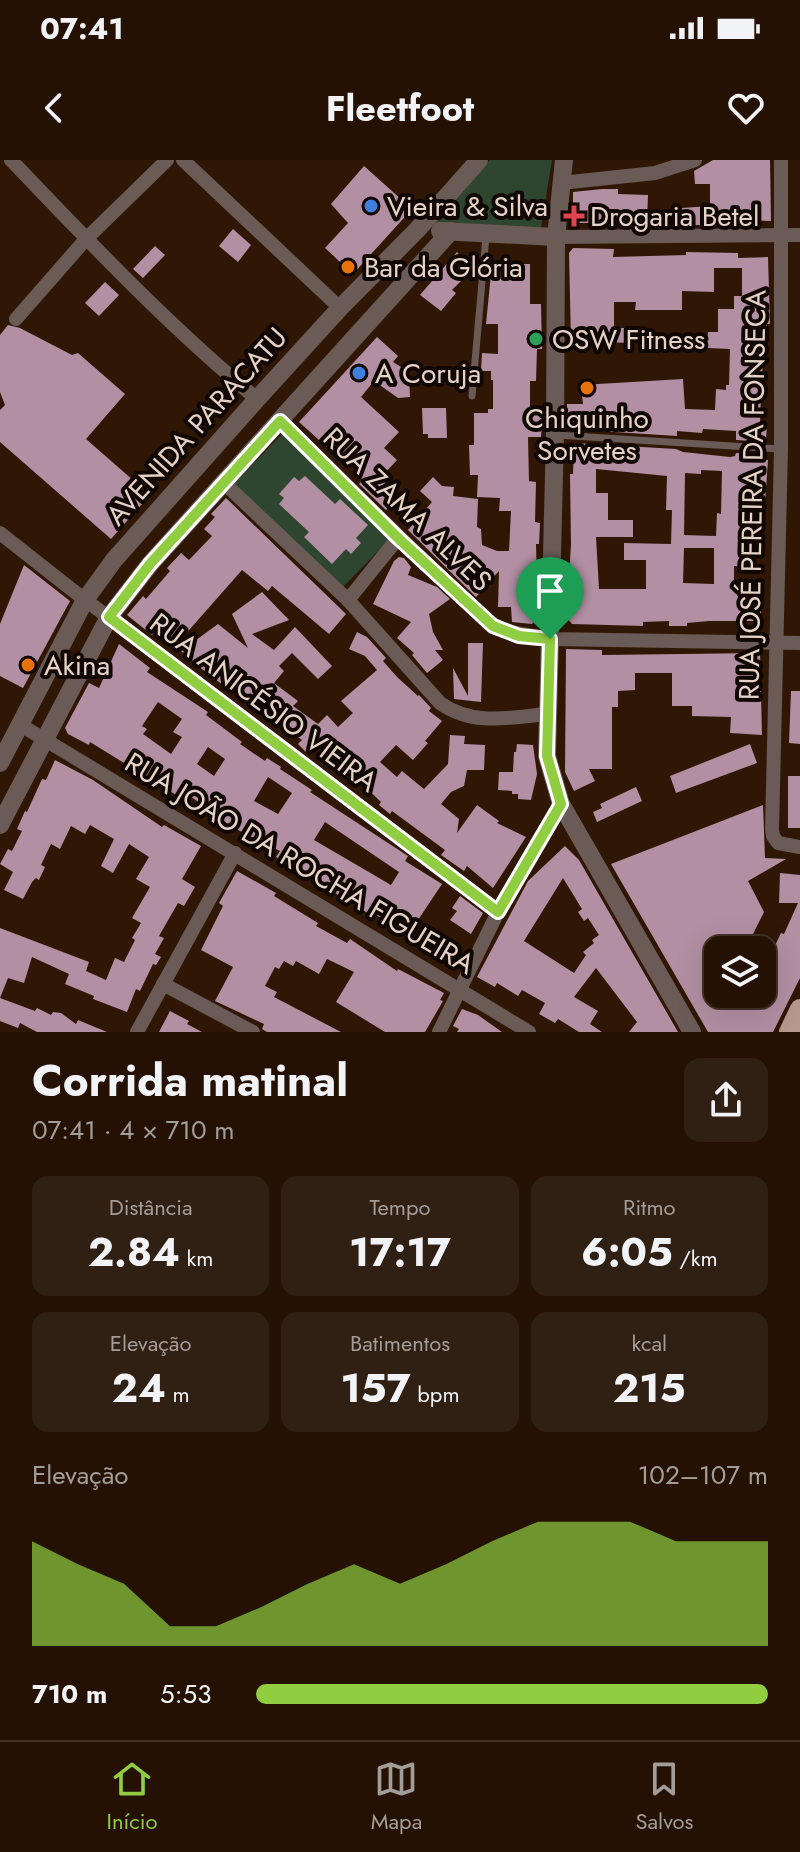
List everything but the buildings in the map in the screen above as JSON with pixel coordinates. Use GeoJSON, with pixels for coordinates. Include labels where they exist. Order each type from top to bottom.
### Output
{"type":"FeatureCollection","features":[{"type":"Feature","properties":{"kind":"main road"},"geometry":{"type":"LineString","coordinates":[[789,1032],[800,1009]]}},
{"type":"Feature","properties":{"kind":"street"},"geometry":{"type":"LineString","coordinates":[[11,160],[86,239],[217,366],[257,399]]}},
{"type":"Feature","properties":{"kind":"street"},"geometry":{"type":"LineString","coordinates":[[16,319],[86,239],[167,160]]}},
{"type":"Feature","properties":{"kind":"street"},"geometry":{"type":"LineString","coordinates":[[183,160],[340,308]]}},
{"type":"Feature","properties":{"kind":"street","name":"AVENIDA PARACATU"},"geometry":{"type":"LineString","coordinates":[[0,763],[4,743],[19,724],[85,600],[114,560],[340,308],[417,230],[479,160]]}},
{"type":"Feature","properties":{"kind":"street"},"geometry":{"type":"LineString","coordinates":[[564,160],[556,237],[555,435],[547,756],[561,804],[692,1032]]}},
{"type":"Feature","properties":{"kind":"street"},"geometry":{"type":"LineString","coordinates":[[561,183],[655,173],[695,160]]}},
{"type":"Feature","properties":{"kind":"street","name":"RUA JOSÉ PEREIRA DA FONSECA"},"geometry":{"type":"LineString","coordinates":[[781,160],[781,449],[772,830],[778,843],[800,847]]}},
{"type":"Feature","properties":{"kind":"street"},"geometry":{"type":"LineString","coordinates":[[417,230],[556,237],[800,235]]}},
{"type":"Feature","properties":{"kind":"street","name":"AVENIDA PARACATU"},"geometry":{"type":"LineString","coordinates":[[0,825],[109,617],[150,564],[451,231]]}},
{"type":"Feature","properties":{"kind":"street","name":"RUA ZAMA ALVES"},"geometry":{"type":"LineString","coordinates":[[280,421],[398,538],[493,626],[519,636],[550,639],[800,643]]}},
{"type":"Feature","properties":{"kind":"street"},"geometry":{"type":"LineString","coordinates":[[224,483],[348,600],[440,703],[454,713],[492,719],[546,714]]}},
{"type":"Feature","properties":{"kind":"street","name":"RUA ANICÉSIO VIEIRA"},"geometry":{"type":"LineString","coordinates":[[0,533],[498,912]]}},
{"type":"Feature","properties":{"kind":"street"},"geometry":{"type":"LineString","coordinates":[[348,600],[398,538]]}},
{"type":"Feature","properties":{"kind":"street","name":"RUA JOÃO DA ROCHA FIGUEIRA"},"geometry":{"type":"LineString","coordinates":[[19,724],[529,1032]]}},
{"type":"Feature","properties":{"kind":"street"},"geometry":{"type":"LineString","coordinates":[[439,1032],[498,912],[561,804]]}},
{"type":"Feature","properties":{"kind":"street"},"geometry":{"type":"LineString","coordinates":[[137,1032],[235,853]]}},
{"type":"Feature","properties":{"kind":"street"},"geometry":{"type":"LineString","coordinates":[[163,984],[253,1032]]}},
{"type":"Feature","properties":{"kind":"lane"},"geometry":{"type":"LineString","coordinates":[[472,396],[486,233]]}},
{"type":"Feature","properties":{"kind":"lane"},"geometry":{"type":"LineString","coordinates":[[555,435],[781,449]]}},
{"type":"Feature","properties":{"kind":"green space"},"geometry":{"type":"Polygon","coordinates":[[[490,160],[552,160],[541,228],[431,226],[490,160]]]}},
{"type":"Feature","properties":{"kind":"green space"},"geometry":{"type":"Polygon","coordinates":[[[283,433],[391,538],[342,588],[234,484],[283,433]]]}},
{"type":"Feature","properties":{"kind":"place","name":"Vieira & Silva"},"geometry":{"type":"Point","coordinates":[371,206]}},
{"type":"Feature","properties":{"kind":"place","name":"Drogaria Betel"},"geometry":{"type":"Point","coordinates":[574,216]}},
{"type":"Feature","properties":{"kind":"place","name":"Bar da Glória"},"geometry":{"type":"Point","coordinates":[348,267]}},
{"type":"Feature","properties":{"kind":"place","name":"OSW Fitness"},"geometry":{"type":"Point","coordinates":[536,339]}},
{"type":"Feature","properties":{"kind":"place","name":"A Coruja"},"geometry":{"type":"Point","coordinates":[359,373]}},
{"type":"Feature","properties":{"kind":"place","name":"Chiquinho Sorvetes"},"geometry":{"type":"Point","coordinates":[587,388]}},
{"type":"Feature","properties":{"kind":"place","name":"Akina"},"geometry":{"type":"Point","coordinates":[28,665]}},
{"type":"Feature","properties":{"kind":"route"},"geometry":{"type":"LineString","coordinates":[[280,421],[398,538],[493,626],[519,636],[550,639],[547,756],[561,804],[498,912],[109,617],[150,564],[280,421]]}}]}
